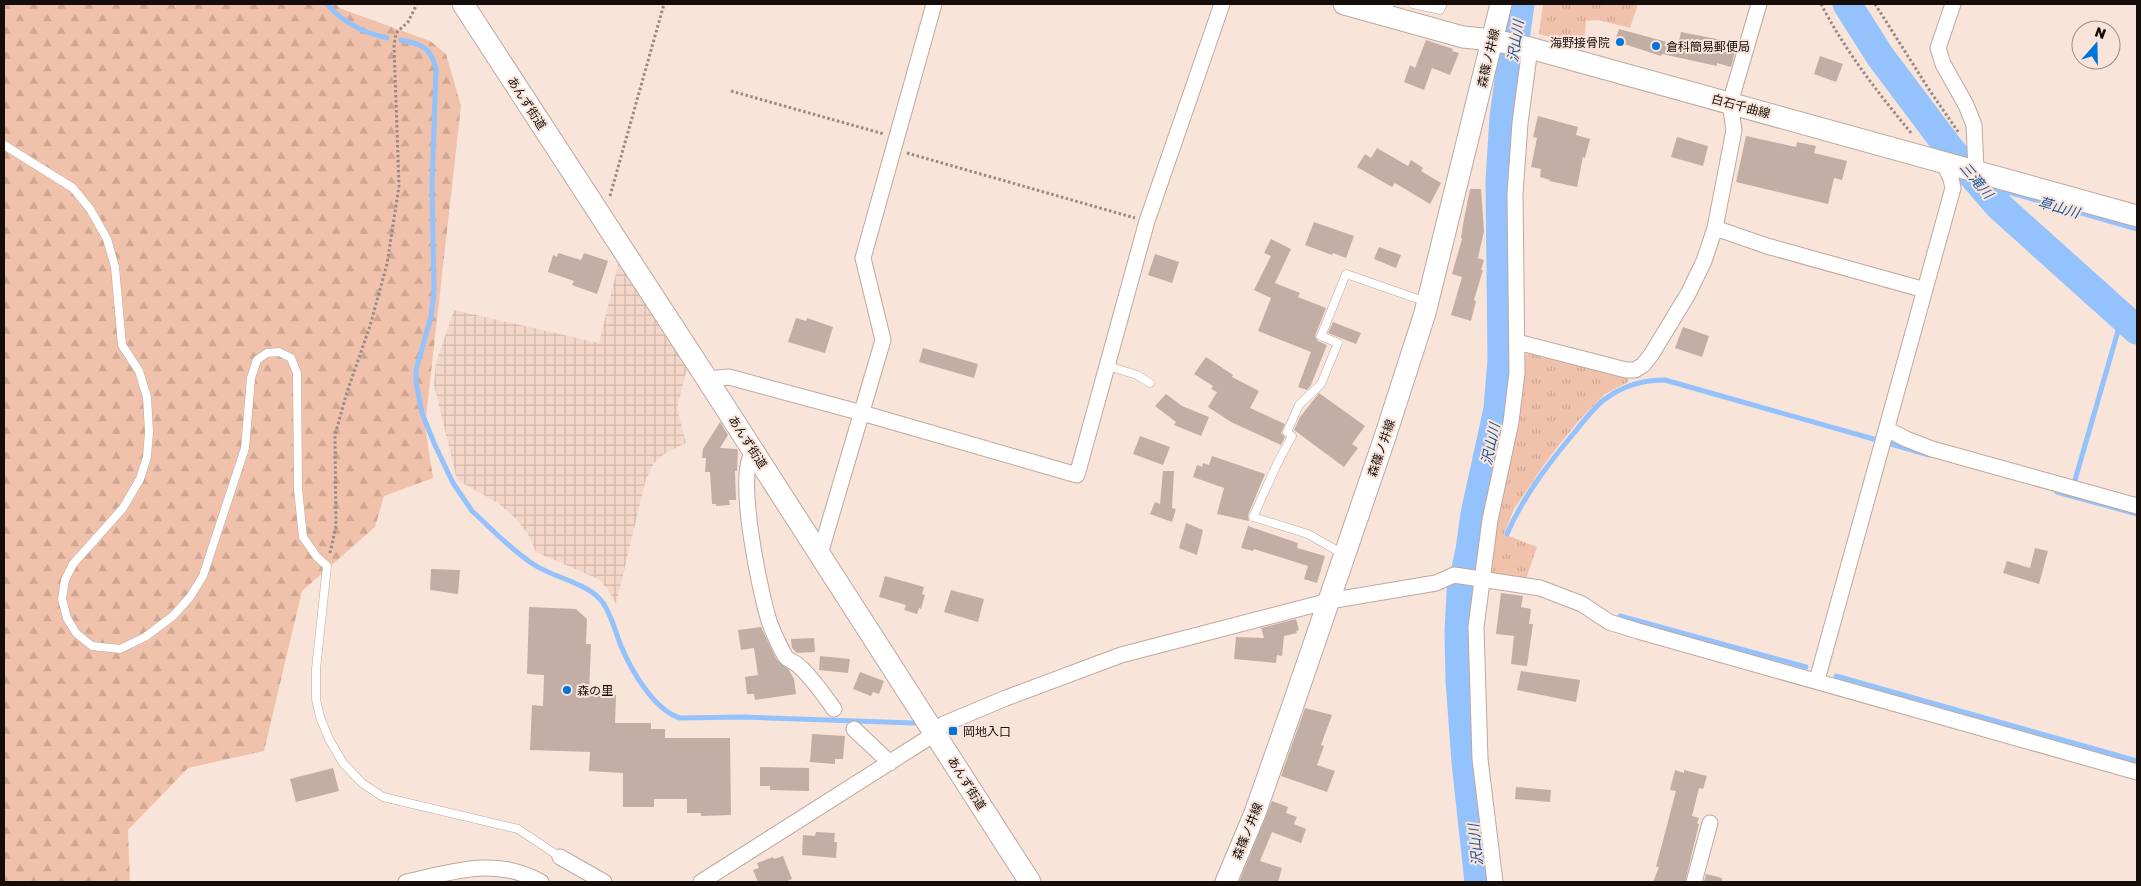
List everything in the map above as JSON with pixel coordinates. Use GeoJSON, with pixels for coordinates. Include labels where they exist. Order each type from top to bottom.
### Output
{"type":"FeatureCollection","features":[{"type":"Feature","properties":{"kind":"main road","name":"あんず街道"},"geometry":{"type":"LineString","coordinates":[[463,4],[935,732],[1030,882]]}},
{"type":"Feature","properties":{"kind":"main road","name":"白石千曲線"},"geometry":{"type":"LineString","coordinates":[[1344,4],[1384,9],[1463,37],[1529,48],[1943,161],[1975,164],[2137,216]]}},
{"type":"Feature","properties":{"kind":"main road","name":"森篠ノ井線"},"geometry":{"type":"LineString","coordinates":[[1226,882],[1255,813],[1345,555],[1425,313],[1495,41],[1501,4]]}},
{"type":"Feature","properties":{"kind":"street"},"geometry":{"type":"LineString","coordinates":[[820,554],[883,340],[863,258],[934,4]]}},
{"type":"Feature","properties":{"kind":"street"},"geometry":{"type":"LineString","coordinates":[[707,379],[729,376],[1077,475],[1147,221],[1222,4]]}},
{"type":"Feature","properties":{"kind":"street"},"geometry":{"type":"LineString","coordinates":[[1517,342],[1626,370],[1635,370],[1643,365],[1688,294],[1704,261],[1715,228],[1734,130],[1730,104],[1759,4]]}},
{"type":"Feature","properties":{"kind":"street"},"geometry":{"type":"LineString","coordinates":[[1953,4],[1938,48],[1943,64],[1966,105],[1974,125],[1975,164]]}},
{"type":"Feature","properties":{"kind":"street"},"geometry":{"type":"LineString","coordinates":[[1495,882],[1480,759],[1476,627],[1479,580],[1511,422],[1517,373],[1515,194],[1520,123],[1529,48]]}},
{"type":"Feature","properties":{"kind":"street"},"geometry":{"type":"LineString","coordinates":[[1817,680],[1888,429],[1953,188],[1943,161]]}},
{"type":"Feature","properties":{"kind":"street"},"geometry":{"type":"LineString","coordinates":[[1715,228],[1767,246],[1925,290]]}},
{"type":"Feature","properties":{"kind":"street"},"geometry":{"type":"LineString","coordinates":[[1888,429],[1906,439],[1932,449],[2137,506]]}},
{"type":"Feature","properties":{"kind":"street"},"geometry":{"type":"LineString","coordinates":[[753,452],[749,457],[747,470],[748,509],[751,536],[769,622],[786,659],[798,665],[834,709]]}},
{"type":"Feature","properties":{"kind":"street"},"geometry":{"type":"LineString","coordinates":[[701,882],[890,763],[925,740],[944,724],[1006,698],[1121,655],[1329,601],[1436,583],[1454,575],[1540,588],[1582,604],[1609,622],[2137,772]]}},
{"type":"Feature","properties":{"kind":"street"},"geometry":{"type":"LineString","coordinates":[[854,729],[890,763]]}},
{"type":"Feature","properties":{"kind":"street"},"geometry":{"type":"LineString","coordinates":[[1694,882],[1710,823]]}},
{"type":"Feature","properties":{"kind":"street"},"geometry":{"type":"LineString","coordinates":[[560,857],[604,882]]}},
{"type":"Feature","properties":{"kind":"street"},"geometry":{"type":"LineString","coordinates":[[406,882],[466,868],[481,867],[513,871],[541,882]]}},
{"type":"Feature","properties":{"kind":"lane"},"geometry":{"type":"LineString","coordinates":[[1413,4],[1440,10],[1442,4]]}},
{"type":"Feature","properties":{"kind":"lane"},"geometry":{"type":"LineString","coordinates":[[4,145],[73,188],[90,209],[107,239],[115,267],[122,345],[138,371],[147,397],[147,449],[140,479],[123,508],[73,564],[65,580],[62,599],[67,618],[76,633],[92,646],[120,649],[152,632],[174,616],[190,597],[203,576],[245,448],[251,378],[257,360],[267,353],[279,352],[291,358],[297,373],[298,490],[303,537],[317,557],[327,566],[316,669],[316,699],[320,717],[329,739],[343,763],[362,783],[383,797],[518,829],[560,857]]}},
{"type":"Feature","properties":{"kind":"lane"},"geometry":{"type":"LineString","coordinates":[[1345,555],[1308,534],[1254,517],[1277,464],[1292,436],[1287,432],[1299,405],[1321,384],[1338,344],[1321,336],[1346,274],[1418,299]]}},
{"type":"Feature","properties":{"kind":"lane"},"geometry":{"type":"LineString","coordinates":[[1108,366],[1137,375],[1150,384]]}},
{"type":"Feature","properties":{"kind":"path"},"geometry":{"type":"LineString","coordinates":[[327,566],[336,526],[335,435],[388,264],[399,186],[394,45],[396,33],[408,22],[417,4]]}},
{"type":"Feature","properties":{"kind":"path"},"geometry":{"type":"LineString","coordinates":[[603,219],[664,4]]}},
{"type":"Feature","properties":{"kind":"path"},"geometry":{"type":"LineString","coordinates":[[1821,4],[1866,79],[1914,137]]}},
{"type":"Feature","properties":{"kind":"path"},"geometry":{"type":"LineString","coordinates":[[1875,4],[1975,164]]}},
{"type":"Feature","properties":{"kind":"path"},"geometry":{"type":"LineString","coordinates":[[732,91],[1147,221]]}},
{"type":"Feature","properties":{"kind":"shaded area"},"geometry":{"type":"Polygon","coordinates":[[[619,261],[687,368],[677,408],[686,443],[667,452],[654,463],[646,479],[616,604],[607,588],[598,579],[536,552],[528,534],[515,518],[498,503],[457,480],[434,385],[436,363],[454,310],[599,343],[619,261]]]}},
{"type":"Feature","properties":{"kind":"green space"},"geometry":{"type":"Polygon","coordinates":[[[4,4],[336,4],[339,8],[430,41],[446,54],[461,106],[425,426],[433,478],[384,496],[375,527],[302,591],[264,751],[188,768],[128,830],[130,882],[4,882],[4,4]]]}},
{"type":"Feature","properties":{"kind":"green space"},"geometry":{"type":"Polygon","coordinates":[[[1543,4],[1638,4],[1630,28],[1598,20],[1586,21],[1584,46],[1539,34],[1543,4]]]}},
{"type":"Feature","properties":{"kind":"green space"},"geometry":{"type":"Polygon","coordinates":[[[1528,352],[1629,377],[1628,382],[1605,394],[1580,419],[1548,459],[1514,509],[1504,534],[1537,547],[1526,579],[1491,574],[1489,559],[1524,356],[1528,352]]]}},
{"type":"Feature","properties":{"kind":"building"},"geometry":{"type":"Polygon","coordinates":[[[1619,29],[1678,45],[1681,32],[1722,40],[1722,43],[1736,48],[1731,67],[1717,63],[1717,66],[1662,54],[1661,56],[1615,41],[1619,29]]]}},
{"type":"Feature","properties":{"kind":"building"},"geometry":{"type":"Polygon","coordinates":[[[1426,40],[1453,49],[1452,51],[1459,53],[1450,75],[1432,68],[1424,90],[1404,82],[1410,65],[1415,68],[1426,40]]]}},
{"type":"Feature","properties":{"kind":"building"},"geometry":{"type":"Polygon","coordinates":[[[1820,56],[1843,64],[1836,82],[1814,74],[1820,56]]]}},
{"type":"Feature","properties":{"kind":"building"},"geometry":{"type":"Polygon","coordinates":[[[1538,116],[1578,127],[1576,135],[1590,139],[1585,158],[1583,157],[1577,187],[1549,181],[1540,177],[1541,169],[1531,167],[1537,138],[1533,137],[1538,116]]]}},
{"type":"Feature","properties":{"kind":"building"},"geometry":{"type":"Polygon","coordinates":[[[1746,136],[1796,147],[1797,142],[1816,146],[1814,153],[1847,161],[1842,180],[1834,178],[1828,204],[1736,182],[1746,136]]]}},
{"type":"Feature","properties":{"kind":"building"},"geometry":{"type":"Polygon","coordinates":[[[1677,137],[1708,146],[1703,166],[1671,157],[1677,137]]]}},
{"type":"Feature","properties":{"kind":"building"},"geometry":{"type":"Polygon","coordinates":[[[1377,148],[1408,166],[1411,160],[1423,168],[1421,171],[1441,183],[1430,204],[1395,183],[1392,187],[1357,167],[1365,154],[1371,158],[1377,148]]]}},
{"type":"Feature","properties":{"kind":"building"},"geometry":{"type":"Polygon","coordinates":[[[1470,189],[1481,189],[1484,231],[1478,258],[1484,260],[1481,270],[1483,270],[1474,300],[1476,301],[1471,321],[1451,315],[1462,277],[1452,274],[1462,239],[1470,189]]]}},
{"type":"Feature","properties":{"kind":"building"},"geometry":{"type":"Polygon","coordinates":[[[1314,222],[1354,236],[1346,258],[1305,245],[1314,222]]]}},
{"type":"Feature","properties":{"kind":"building"},"geometry":{"type":"Polygon","coordinates":[[[1271,239],[1291,249],[1275,283],[1300,293],[1298,297],[1326,308],[1315,336],[1318,341],[1327,345],[1311,385],[1307,390],[1298,387],[1311,352],[1258,331],[1271,298],[1254,290],[1271,256],[1264,253],[1271,239]]]}},
{"type":"Feature","properties":{"kind":"building"},"geometry":{"type":"Polygon","coordinates":[[[1379,247],[1401,255],[1396,268],[1374,259],[1379,247]]]}},
{"type":"Feature","properties":{"kind":"building"},"geometry":{"type":"Polygon","coordinates":[[[558,253],[581,260],[584,253],[608,261],[597,294],[572,285],[574,281],[548,272],[553,255],[557,257],[558,253]]]}},
{"type":"Feature","properties":{"kind":"building"},"geometry":{"type":"Polygon","coordinates":[[[1155,254],[1179,262],[1172,283],[1148,275],[1155,254]]]}},
{"type":"Feature","properties":{"kind":"building"},"geometry":{"type":"Polygon","coordinates":[[[796,318],[806,321],[807,318],[833,327],[825,353],[788,342],[796,318]]]}},
{"type":"Feature","properties":{"kind":"building"},"geometry":{"type":"Polygon","coordinates":[[[1333,322],[1361,333],[1356,344],[1328,333],[1333,322]]]}},
{"type":"Feature","properties":{"kind":"building"},"geometry":{"type":"Polygon","coordinates":[[[1683,327],[1709,336],[1702,357],[1675,348],[1683,327]]]}},
{"type":"Feature","properties":{"kind":"building"},"geometry":{"type":"Polygon","coordinates":[[[923,348],[978,364],[974,378],[919,362],[923,348]]]}},
{"type":"Feature","properties":{"kind":"building"},"geometry":{"type":"Polygon","coordinates":[[[1206,357],[1233,375],[1232,377],[1259,391],[1250,408],[1285,424],[1281,433],[1285,437],[1281,445],[1231,422],[1208,407],[1217,392],[1211,389],[1213,386],[1194,374],[1206,357]]]}},
{"type":"Feature","properties":{"kind":"building"},"geometry":{"type":"Polygon","coordinates":[[[1319,393],[1365,426],[1352,444],[1358,448],[1344,467],[1294,430],[1300,417],[1319,393]]]}},
{"type":"Feature","properties":{"kind":"building"},"geometry":{"type":"Polygon","coordinates":[[[1166,394],[1182,406],[1209,417],[1201,436],[1174,425],[1176,422],[1155,406],[1166,394]]]}},
{"type":"Feature","properties":{"kind":"building"},"geometry":{"type":"Polygon","coordinates":[[[720,422],[728,435],[720,448],[737,449],[738,451],[737,471],[735,471],[736,500],[729,500],[730,505],[716,506],[716,504],[712,504],[710,472],[705,472],[706,458],[702,458],[703,449],[720,422]]]}},
{"type":"Feature","properties":{"kind":"building"},"geometry":{"type":"Polygon","coordinates":[[[1140,436],[1170,447],[1163,465],[1133,454],[1140,436]]]}},
{"type":"Feature","properties":{"kind":"building"},"geometry":{"type":"Polygon","coordinates":[[[1212,456],[1265,474],[1248,515],[1249,521],[1217,514],[1224,488],[1193,477],[1197,465],[1202,467],[1203,463],[1209,465],[1212,456]]]}},
{"type":"Feature","properties":{"kind":"building"},"geometry":{"type":"Polygon","coordinates":[[[1163,471],[1174,471],[1172,508],[1176,509],[1172,522],[1150,514],[1155,502],[1160,504],[1163,471]]]}},
{"type":"Feature","properties":{"kind":"building"},"geometry":{"type":"Polygon","coordinates":[[[1186,523],[1203,530],[1197,555],[1179,548],[1186,523]]]}},
{"type":"Feature","properties":{"kind":"building"},"geometry":{"type":"Polygon","coordinates":[[[1248,526],[1298,543],[1297,548],[1325,556],[1317,583],[1304,579],[1308,566],[1254,549],[1253,551],[1241,548],[1248,526]]]}},
{"type":"Feature","properties":{"kind":"building"},"geometry":{"type":"Polygon","coordinates":[[[2035,548],[2048,551],[2039,584],[2003,573],[2007,561],[2030,568],[2035,548]]]}},
{"type":"Feature","properties":{"kind":"building"},"geometry":{"type":"Polygon","coordinates":[[[431,569],[460,570],[458,594],[430,590],[431,569]]]}},
{"type":"Feature","properties":{"kind":"building"},"geometry":{"type":"Polygon","coordinates":[[[885,576],[924,587],[922,594],[925,595],[921,609],[919,608],[917,614],[904,610],[906,605],[879,597],[885,576]]]}},
{"type":"Feature","properties":{"kind":"building"},"geometry":{"type":"Polygon","coordinates":[[[951,590],[984,599],[978,622],[944,612],[951,590]]]}},
{"type":"Feature","properties":{"kind":"building"},"geometry":{"type":"Polygon","coordinates":[[[1501,593],[1523,596],[1521,607],[1531,609],[1529,624],[1533,624],[1527,666],[1511,664],[1514,636],[1496,634],[1501,593]]]}},
{"type":"Feature","properties":{"kind":"building"},"geometry":{"type":"Polygon","coordinates":[[[529,607],[576,609],[587,619],[586,644],[591,644],[589,694],[616,695],[615,723],[651,723],[651,729],[665,729],[665,738],[730,738],[731,815],[701,816],[701,813],[687,813],[687,799],[654,799],[654,807],[623,807],[623,773],[589,771],[590,752],[530,750],[532,705],[543,706],[544,675],[527,674],[529,607]]]}},
{"type":"Feature","properties":{"kind":"building"},"geometry":{"type":"Polygon","coordinates":[[[1296,619],[1299,630],[1296,631],[1297,633],[1284,636],[1282,656],[1277,655],[1276,663],[1234,659],[1236,637],[1264,638],[1261,628],[1296,619]]]}},
{"type":"Feature","properties":{"kind":"building"},"geometry":{"type":"Polygon","coordinates":[[[761,627],[777,660],[789,670],[794,679],[796,694],[755,700],[754,694],[747,694],[745,677],[758,675],[754,648],[741,650],[738,630],[761,627]]]}},
{"type":"Feature","properties":{"kind":"building"},"geometry":{"type":"Polygon","coordinates":[[[814,638],[815,652],[797,653],[792,648],[791,639],[814,638]]]}},
{"type":"Feature","properties":{"kind":"building"},"geometry":{"type":"Polygon","coordinates":[[[820,656],[850,659],[848,673],[819,670],[820,656]]]}},
{"type":"Feature","properties":{"kind":"building"},"geometry":{"type":"Polygon","coordinates":[[[1521,671],[1580,680],[1576,702],[1517,690],[1521,671]]]}},
{"type":"Feature","properties":{"kind":"building"},"geometry":{"type":"Polygon","coordinates":[[[860,672],[884,681],[879,694],[873,692],[871,696],[853,689],[860,672]]]}},
{"type":"Feature","properties":{"kind":"building"},"geometry":{"type":"Polygon","coordinates":[[[1305,708],[1332,715],[1321,745],[1324,746],[1317,765],[1335,771],[1327,792],[1281,776],[1305,708]]]}},
{"type":"Feature","properties":{"kind":"building"},"geometry":{"type":"Polygon","coordinates":[[[812,734],[845,736],[843,759],[835,759],[835,764],[810,762],[812,734]]]}},
{"type":"Feature","properties":{"kind":"building"},"geometry":{"type":"Polygon","coordinates":[[[760,767],[809,768],[809,791],[770,790],[770,786],[760,786],[760,767]]]}},
{"type":"Feature","properties":{"kind":"building"},"geometry":{"type":"Polygon","coordinates":[[[333,768],[339,791],[296,802],[290,779],[333,768]]]}},
{"type":"Feature","properties":{"kind":"building"},"geometry":{"type":"Polygon","coordinates":[[[1675,770],[1684,773],[1684,770],[1707,776],[1703,789],[1699,788],[1692,816],[1699,818],[1697,823],[1699,824],[1685,882],[1653,882],[1659,867],[1656,867],[1676,791],[1670,790],[1675,770]]]}},
{"type":"Feature","properties":{"kind":"building"},"geometry":{"type":"Polygon","coordinates":[[[1516,787],[1551,790],[1550,802],[1515,799],[1516,787]]]}},
{"type":"Feature","properties":{"kind":"building"},"geometry":{"type":"Polygon","coordinates":[[[1272,801],[1288,807],[1286,813],[1297,817],[1294,824],[1306,829],[1301,843],[1272,832],[1260,861],[1282,868],[1278,882],[1239,882],[1272,801]]]}},
{"type":"Feature","properties":{"kind":"building"},"geometry":{"type":"Polygon","coordinates":[[[816,832],[835,833],[834,842],[837,842],[836,858],[802,855],[803,835],[815,836],[816,832]]]}},
{"type":"Feature","properties":{"kind":"building"},"geometry":{"type":"Polygon","coordinates":[[[783,856],[792,879],[785,882],[758,882],[753,870],[759,868],[757,863],[773,857],[774,859],[783,856]]]}},
{"type":"Feature","properties":{"kind":"building"},"geometry":{"type":"Polygon","coordinates":[[[1706,874],[1722,878],[1722,882],[1704,882],[1706,874]]]}},
{"type":"Feature","properties":{"kind":"waterway"},"geometry":{"type":"LineString","coordinates":[[327,4],[354,26],[387,38]]}},
{"type":"Feature","properties":{"kind":"waterway","name":"沢山川"},"geometry":{"type":"LineString","coordinates":[[1479,882],[1466,762],[1460,681],[1459,632],[1461,592],[1475,514],[1498,409],[1502,360],[1500,181],[1504,117],[1520,4]]}},
{"type":"Feature","properties":{"kind":"waterway","name":"三滝川"},"geometry":{"type":"LineString","coordinates":[[1847,4],[1880,56],[1949,148],[1999,206],[2137,330]]}},
{"type":"Feature","properties":{"kind":"waterway"},"geometry":{"type":"LineString","coordinates":[[401,40],[420,45],[428,51],[436,69],[432,187],[434,290],[431,317],[416,370],[416,382],[422,413],[434,443],[453,483],[472,511],[509,546],[533,564],[589,590],[597,596],[609,613],[621,646],[637,677],[644,688],[670,714],[680,718],[744,717],[914,723]]}},
{"type":"Feature","properties":{"kind":"waterway","name":"草山川"},"geometry":{"type":"LineString","coordinates":[[1980,184],[2137,229]]}},
{"type":"Feature","properties":{"kind":"waterway"},"geometry":{"type":"LineString","coordinates":[[2075,480],[2122,317]]}},
{"type":"Feature","properties":{"kind":"waterway"},"geometry":{"type":"LineString","coordinates":[[1507,534],[1513,520],[1537,481],[1590,414],[1608,397],[1621,389],[1635,384],[1665,380],[1877,440]]}},
{"type":"Feature","properties":{"kind":"waterway"},"geometry":{"type":"LineString","coordinates":[[1891,444],[1929,455]]}},
{"type":"Feature","properties":{"kind":"waterway"},"geometry":{"type":"LineString","coordinates":[[2057,492],[2137,514]]}},
{"type":"Feature","properties":{"kind":"waterway"},"geometry":{"type":"LineString","coordinates":[[1620,616],[1806,667]]}},
{"type":"Feature","properties":{"kind":"waterway"},"geometry":{"type":"LineString","coordinates":[[1836,676],[2137,761]]}},
{"type":"Feature","properties":{"kind":"place","name":"海野接骨院"},"geometry":{"type":"Point","coordinates":[1620,42]}},
{"type":"Feature","properties":{"kind":"place","name":"倉科簡易郵便局"},"geometry":{"type":"Point","coordinates":[1656,46]}},
{"type":"Feature","properties":{"kind":"place","name":"森の里"},"geometry":{"type":"Point","coordinates":[567,690]}},
{"type":"Feature","properties":{"kind":"place","name":"岡地入口"},"geometry":{"type":"Point","coordinates":[953,731]}}]}
